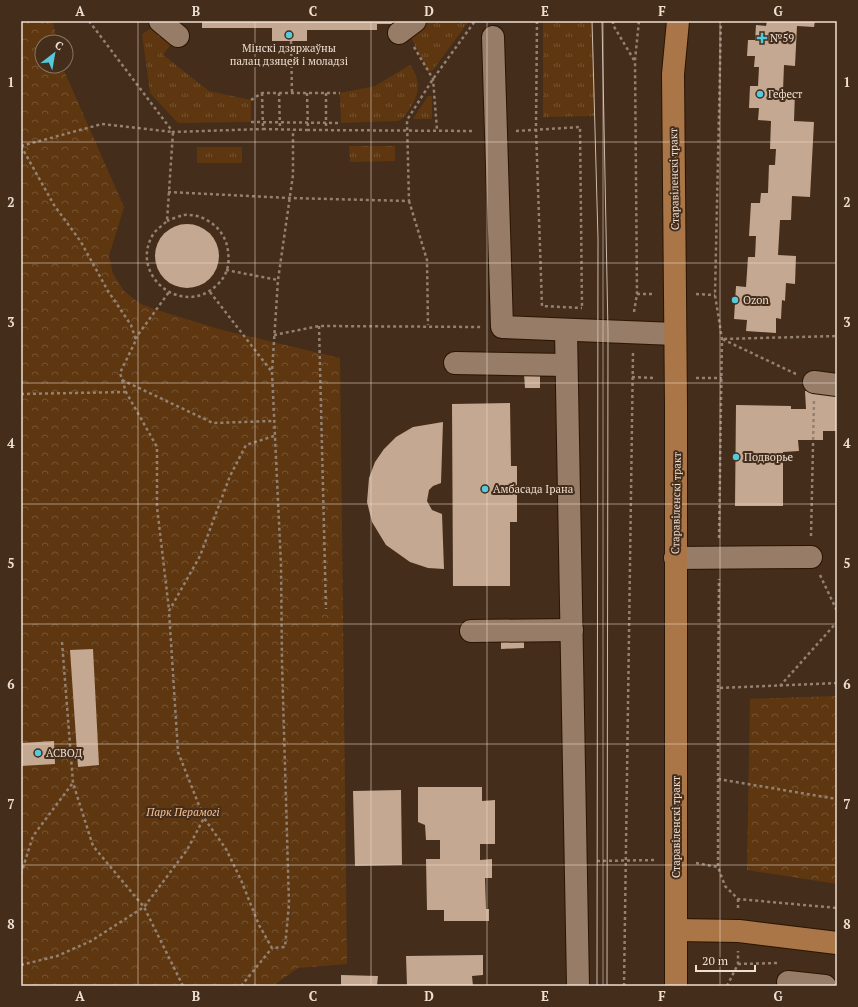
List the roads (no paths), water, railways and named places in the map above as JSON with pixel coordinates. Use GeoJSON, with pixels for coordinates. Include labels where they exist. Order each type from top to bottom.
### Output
{"type":"FeatureCollection","features":[{"type":"Feature","properties":{"kind":"main road","name":"Старавіленскі тракт"},"geometry":{"type":"LineString","coordinates":[[676,986],[673,74],[678,21]]}},
{"type":"Feature","properties":{"kind":"main road"},"geometry":{"type":"LineString","coordinates":[[676,930],[738,931],[837,943]]}},
{"type":"Feature","properties":{"kind":"lane"},"geometry":{"type":"LineString","coordinates":[[160,21],[178,36]]}},
{"type":"Feature","properties":{"kind":"lane"},"geometry":{"type":"LineString","coordinates":[[493,37],[502,327],[675,334]]}},
{"type":"Feature","properties":{"kind":"lane"},"geometry":{"type":"LineString","coordinates":[[573,331],[566,365],[578,986]]}},
{"type":"Feature","properties":{"kind":"lane"},"geometry":{"type":"LineString","coordinates":[[455,362],[566,365]]}},
{"type":"Feature","properties":{"kind":"lane"},"geometry":{"type":"LineString","coordinates":[[814,382],[837,385]]}},
{"type":"Feature","properties":{"kind":"lane"},"geometry":{"type":"LineString","coordinates":[[675,558],[811,557]]}},
{"type":"Feature","properties":{"kind":"lane"},"geometry":{"type":"LineString","coordinates":[[471,632],[572,630]]}},
{"type":"Feature","properties":{"kind":"lane"},"geometry":{"type":"LineString","coordinates":[[788,982],[825,986]]}},
{"type":"Feature","properties":{"kind":"tram line"},"geometry":{"type":"LineString","coordinates":[[592,21],[598,239],[597,986]]}},
{"type":"Feature","properties":{"kind":"tram line"},"geometry":{"type":"LineString","coordinates":[[602,21],[608,332],[607,986]]}},
{"type":"Feature","properties":{"kind":"place","name":"Мінскі дзяржаўны палац дзяцей і моладзі"},"geometry":{"type":"Point","coordinates":[289,35]}},
{"type":"Feature","properties":{"kind":"place","name":"№59"},"geometry":{"type":"Point","coordinates":[762,38]}},
{"type":"Feature","properties":{"kind":"place","name":"Гефест"},"geometry":{"type":"Point","coordinates":[760,94]}},
{"type":"Feature","properties":{"kind":"place","name":"Ozon"},"geometry":{"type":"Point","coordinates":[735,300]}},
{"type":"Feature","properties":{"kind":"place","name":"Подворье"},"geometry":{"type":"Point","coordinates":[736,457]}},
{"type":"Feature","properties":{"kind":"place","name":"Амбасада Ірана"},"geometry":{"type":"Point","coordinates":[485,489]}},
{"type":"Feature","properties":{"kind":"place","name":"АСВОД"},"geometry":{"type":"Point","coordinates":[38,753]}},
{"type":"Feature","properties":{"kind":"park label","name":"Парк Перамогі"},"geometry":{"type":"Point","coordinates":[183,812]}}]}
